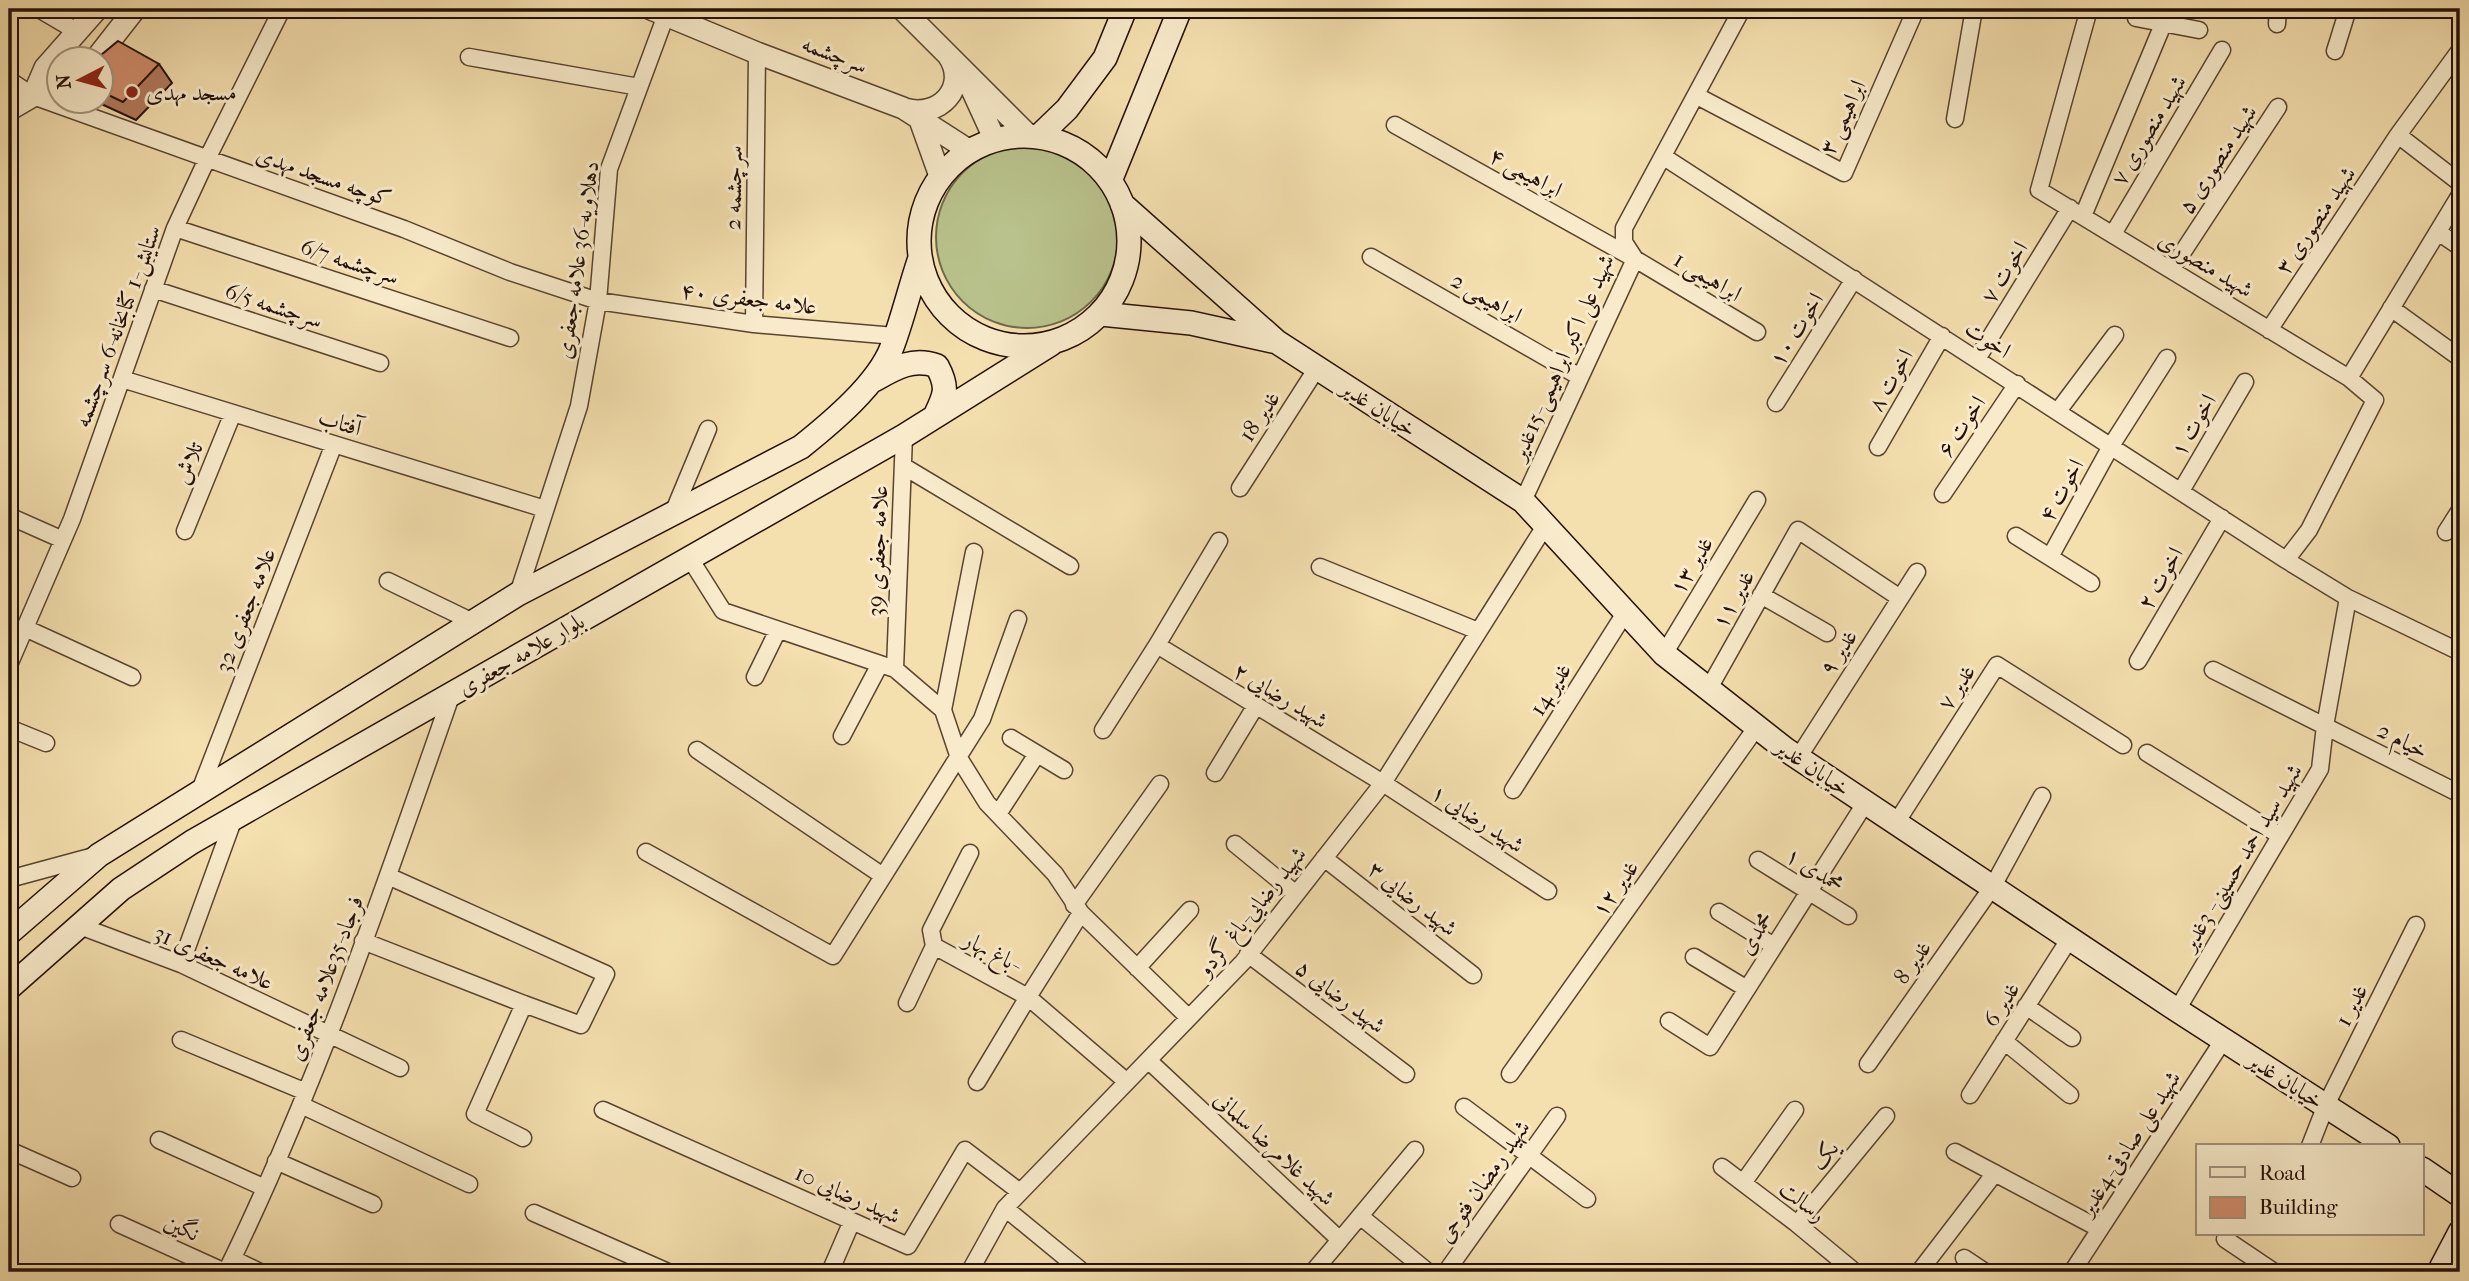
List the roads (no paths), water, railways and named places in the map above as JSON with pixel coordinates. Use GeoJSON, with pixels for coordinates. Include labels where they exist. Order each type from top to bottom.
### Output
{"type":"FeatureCollection","features":[{"type":"Feature","properties":{"kind":"main road"},"geometry":{"type":"LineString","coordinates":[[1033,136],[1067,109],[1105,58],[1125,9]]}},
{"type":"Feature","properties":{"kind":"main road"},"geometry":{"type":"LineString","coordinates":[[1110,181],[1180,9]]}},
{"type":"Feature","properties":{"kind":"main road"},"geometry":{"type":"LineString","coordinates":[[1033,136],[1065,145],[1085,156],[1110,181],[1122,204],[1129,242],[1122,281],[1101,314],[1078,333],[1051,344],[1007,347],[966,331],[935,299],[920,258],[919,229],[926,201],[940,176],[970,151],[995,140],[1033,136]]}},
{"type":"Feature","properties":{"kind":"main road"},"geometry":{"type":"LineString","coordinates":[[1122,204],[1277,342]]}},
{"type":"Feature","properties":{"kind":"main road"},"geometry":{"type":"LineString","coordinates":[[9,933],[99,855],[518,594],[801,447],[839,417],[870,382],[891,350],[920,258]]}},
{"type":"Feature","properties":{"kind":"main road"},"geometry":{"type":"LineString","coordinates":[[1101,314],[1191,323],[1277,342]]}},
{"type":"Feature","properties":{"kind":"main road","name":"خیابان غدیر"},"geometry":{"type":"LineString","coordinates":[[1277,342],[1523,501],[1664,654],[1756,728],[2176,1010],[2385,1144]]}},
{"type":"Feature","properties":{"kind":"main road","name":"بلوار علامه جعفری"},"geometry":{"type":"LineString","coordinates":[[9,989],[121,889],[191,842],[904,436],[1051,344]]}},
{"type":"Feature","properties":{"kind":"main road"},"geometry":{"type":"LineString","coordinates":[[870,382],[903,364],[925,361],[937,366],[944,379],[946,393],[935,416]]}},
{"type":"Feature","properties":{"kind":"main road"},"geometry":{"type":"LineString","coordinates":[[2424,1170],[2460,1195]]}},
{"type":"Feature","properties":{"kind":"main road"},"geometry":{"type":"LineString","coordinates":[[2439,1272],[2460,1232]]}},
{"type":"Feature","properties":{"kind":"street"},"geometry":{"type":"LineString","coordinates":[[39,9],[78,32]]}},
{"type":"Feature","properties":{"kind":"street"},"geometry":{"type":"LineString","coordinates":[[33,96],[45,68],[97,9]]}},
{"type":"Feature","properties":{"kind":"street"},"geometry":{"type":"LineString","coordinates":[[106,46],[135,9]]}},
{"type":"Feature","properties":{"kind":"street","name":"ستایش-1 کتابخانه-6 سرچشمه"},"geometry":{"type":"LineString","coordinates":[[9,665],[63,540],[175,228],[282,9]]}},
{"type":"Feature","properties":{"kind":"street"},"geometry":{"type":"LineString","coordinates":[[902,9],[1033,136]]}},
{"type":"Feature","properties":{"kind":"street","name":"شهید علی اکبر ابراهیمی-15غدیر"},"geometry":{"type":"LineString","coordinates":[[1523,501],[1635,259],[1624,242],[1624,228],[1742,9]]}},
{"type":"Feature","properties":{"kind":"street","name":"ابراهیمی ۳"},"geometry":{"type":"LineString","coordinates":[[1697,96],[1844,173],[1916,9]]}},
{"type":"Feature","properties":{"kind":"street"},"geometry":{"type":"LineString","coordinates":[[1955,119],[1974,9]]}},
{"type":"Feature","properties":{"kind":"street","name":"شهید منصوری"},"geometry":{"type":"LineString","coordinates":[[2089,9],[2039,190],[2349,378]]}},
{"type":"Feature","properties":{"kind":"street"},"geometry":{"type":"LineString","coordinates":[[2334,51],[2348,9]]}},
{"type":"Feature","properties":{"kind":"street","name":"سرچشمه"},"geometry":{"type":"LineString","coordinates":[[659,12],[911,114]]}},
{"type":"Feature","properties":{"kind":"street","name":"دهلاویه-36 علامه جعفری"},"geometry":{"type":"LineString","coordinates":[[518,594],[579,406],[598,301],[609,169],[639,87],[659,12]]}},
{"type":"Feature","properties":{"kind":"street"},"geometry":{"type":"LineString","coordinates":[[2136,18],[2199,30]]}},
{"type":"Feature","properties":{"kind":"street","name":"اخوت ۷"},"geometry":{"type":"LineString","coordinates":[[1977,359],[2077,212],[2164,22]]}},
{"type":"Feature","properties":{"kind":"street"},"geometry":{"type":"LineString","coordinates":[[911,114],[940,106],[949,97],[955,72],[951,59],[943,49]]}},
{"type":"Feature","properties":{"kind":"street","name":"شهید منصوری ۷"},"geometry":{"type":"LineString","coordinates":[[2113,234],[2222,50]]}},
{"type":"Feature","properties":{"kind":"street","name":"شهید منصوری ۳"},"geometry":{"type":"LineString","coordinates":[[2269,330],[2398,135],[2460,50]]}},
{"type":"Feature","properties":{"kind":"street","name":"سرچشمه 2"},"geometry":{"type":"LineString","coordinates":[[754,324],[757,53]]}},
{"type":"Feature","properties":{"kind":"street"},"geometry":{"type":"LineString","coordinates":[[469,57],[639,87]]}},
{"type":"Feature","properties":{"kind":"street"},"geometry":{"type":"LineString","coordinates":[[963,69],[995,140]]}},
{"type":"Feature","properties":{"kind":"street","name":"کوچه مسجد مهدی"},"geometry":{"type":"LineString","coordinates":[[9,80],[33,96],[404,229],[510,272],[598,301]]}},
{"type":"Feature","properties":{"kind":"street"},"geometry":{"type":"LineString","coordinates":[[9,110],[33,96],[46,92]]}},
{"type":"Feature","properties":{"kind":"street","name":"شهید منصوری ۵"},"geometry":{"type":"LineString","coordinates":[[2171,270],[2278,107]]}},
{"type":"Feature","properties":{"kind":"street"},"geometry":{"type":"LineString","coordinates":[[911,114],[970,151]]}},
{"type":"Feature","properties":{"kind":"street"},"geometry":{"type":"LineString","coordinates":[[911,114],[940,176]]}},
{"type":"Feature","properties":{"kind":"street","name":"ابراهیمی ۴"},"geometry":{"type":"LineString","coordinates":[[1395,125],[1635,259]]}},
{"type":"Feature","properties":{"kind":"street"},"geometry":{"type":"LineString","coordinates":[[2398,135],[2460,183]]}},
{"type":"Feature","properties":{"kind":"street","name":"اخوت"},"geometry":{"type":"LineString","coordinates":[[1664,156],[2286,560]]}},
{"type":"Feature","properties":{"kind":"street"},"geometry":{"type":"LineString","coordinates":[[2460,195],[2349,378],[2375,400],[2309,530],[2286,560],[2348,598],[2460,652]]}},
{"type":"Feature","properties":{"kind":"street","name":"سرچشمه 6/7"},"geometry":{"type":"LineString","coordinates":[[175,228],[510,338]]}},
{"type":"Feature","properties":{"kind":"street"},"geometry":{"type":"LineString","coordinates":[[2438,232],[2460,247]]}},
{"type":"Feature","properties":{"kind":"street","name":"ابراهیمی 2"},"geometry":{"type":"LineString","coordinates":[[1371,257],[1580,377]]}},
{"type":"Feature","properties":{"kind":"street","name":"ابراهیمی 1"},"geometry":{"type":"LineString","coordinates":[[1635,259],[1757,331]]}},
{"type":"Feature","properties":{"kind":"street","name":"اخوت ۱۰"},"geometry":{"type":"LineString","coordinates":[[1776,403],[1854,279]]}},
{"type":"Feature","properties":{"kind":"street","name":"سرچشمه 6/5"},"geometry":{"type":"LineString","coordinates":[[153,289],[380,363]]}},
{"type":"Feature","properties":{"kind":"street","name":"علامه جعفری ۴۰"},"geometry":{"type":"LineString","coordinates":[[598,301],[754,324],[895,336]]}},
{"type":"Feature","properties":{"kind":"street"},"geometry":{"type":"LineString","coordinates":[[2391,308],[2460,358]]}},
{"type":"Feature","properties":{"kind":"street"},"geometry":{"type":"LineString","coordinates":[[2058,411],[2115,335]]}},
{"type":"Feature","properties":{"kind":"street","name":"اخوت ۸"},"geometry":{"type":"LineString","coordinates":[[1878,447],[1942,336]]}},
{"type":"Feature","properties":{"kind":"street","name":"اخوت ۴"},"geometry":{"type":"LineString","coordinates":[[2050,557],[2111,446],[2167,358]]}},
{"type":"Feature","properties":{"kind":"street","name":"غدیر 18"},"geometry":{"type":"LineString","coordinates":[[1240,488],[1317,368]]}},
{"type":"Feature","properties":{"kind":"street","name":"آفتاب"},"geometry":{"type":"LineString","coordinates":[[122,379],[545,509]]}},
{"type":"Feature","properties":{"kind":"street","name":"اخوت ۱"},"geometry":{"type":"LineString","coordinates":[[2181,491],[2245,382]]}},
{"type":"Feature","properties":{"kind":"street","name":"اخوت ۶"},"geometry":{"type":"LineString","coordinates":[[1944,494],[2017,384]]}},
{"type":"Feature","properties":{"kind":"street","name":"تلاش"},"geometry":{"type":"LineString","coordinates":[[185,531],[233,413]]}},
{"type":"Feature","properties":{"kind":"street"},"geometry":{"type":"LineString","coordinates":[[673,513],[708,429]]}},
{"type":"Feature","properties":{"kind":"street","name":"علامه جعفری 39"},"geometry":{"type":"LineString","coordinates":[[888,666],[904,436]]}},
{"type":"Feature","properties":{"kind":"street","name":"علامه جعفری 32"},"geometry":{"type":"LineString","coordinates":[[199,793],[334,444]]}},
{"type":"Feature","properties":{"kind":"street"},"geometry":{"type":"LineString","coordinates":[[903,466],[1070,565]]}},
{"type":"Feature","properties":{"kind":"street","name":"غدیر ۱۳"},"geometry":{"type":"LineString","coordinates":[[1664,654],[1757,500]]}},
{"type":"Feature","properties":{"kind":"street"},"geometry":{"type":"LineString","coordinates":[[2446,532],[2460,510]]}},
{"type":"Feature","properties":{"kind":"street"},"geometry":{"type":"LineString","coordinates":[[9,516],[63,540]]}},
{"type":"Feature","properties":{"kind":"street","name":"اخوت ۲"},"geometry":{"type":"LineString","coordinates":[[2138,661],[2222,518]]}},
{"type":"Feature","properties":{"kind":"street","name":"شهید رضایی-باغ گردو"},"geometry":{"type":"LineString","coordinates":[[970,1271],[1005,1208],[1149,1061],[1248,954],[1383,783],[1545,526]]}},
{"type":"Feature","properties":{"kind":"street","name":"غدیر ۱۱"},"geometry":{"type":"LineString","coordinates":[[1708,690],[1798,530],[1900,598]]}},
{"type":"Feature","properties":{"kind":"street"},"geometry":{"type":"LineString","coordinates":[[2016,536],[2091,583]]}},
{"type":"Feature","properties":{"kind":"street"},"geometry":{"type":"LineString","coordinates":[[1103,730],[1219,541]]}},
{"type":"Feature","properties":{"kind":"street"},"geometry":{"type":"LineString","coordinates":[[974,552],[943,710],[959,758],[987,803],[1055,874],[1077,909],[1189,1018]]}},
{"type":"Feature","properties":{"kind":"street"},"geometry":{"type":"LineString","coordinates":[[689,557],[723,611],[888,666],[943,710]]}},
{"type":"Feature","properties":{"kind":"street"},"geometry":{"type":"LineString","coordinates":[[1320,567],[1478,631]]}},
{"type":"Feature","properties":{"kind":"street","name":"غدیر ۹"},"geometry":{"type":"LineString","coordinates":[[1798,758],[1917,572]]}},
{"type":"Feature","properties":{"kind":"street"},"geometry":{"type":"LineString","coordinates":[[388,580],[473,622]]}},
{"type":"Feature","properties":{"kind":"street"},"geometry":{"type":"LineString","coordinates":[[1762,595],[1827,633]]}},
{"type":"Feature","properties":{"kind":"street","name":"شهید سید احمد حسینی- 3غدیر"},"geometry":{"type":"LineString","coordinates":[[2176,1010],[2320,769],[2348,598]]}},
{"type":"Feature","properties":{"kind":"street","name":"غدیر 14"},"geometry":{"type":"LineString","coordinates":[[1513,790],[1625,612]]}},
{"type":"Feature","properties":{"kind":"street"},"geometry":{"type":"LineString","coordinates":[[646,852],[833,956],[982,719],[1018,619]]}},
{"type":"Feature","properties":{"kind":"street"},"geometry":{"type":"LineString","coordinates":[[24,628],[132,677]]}},
{"type":"Feature","properties":{"kind":"street"},"geometry":{"type":"LineString","coordinates":[[755,677],[778,630]]}},
{"type":"Feature","properties":{"kind":"street","name":"شهید رضایی ۲"},"geometry":{"type":"LineString","coordinates":[[1157,645],[1383,783]]}},
{"type":"Feature","properties":{"kind":"street","name":"غدیر ۷"},"geometry":{"type":"LineString","coordinates":[[1896,823],[1997,665],[2123,745]]}},
{"type":"Feature","properties":{"kind":"street"},"geometry":{"type":"LineString","coordinates":[[842,736],[888,666]]}},
{"type":"Feature","properties":{"kind":"street","name":"2 خیام"},"geometry":{"type":"LineString","coordinates":[[2213,670],[2460,794]]}},
{"type":"Feature","properties":{"kind":"street","name":"فرجاد-35علامه جعفری"},"geometry":{"type":"LineString","coordinates":[[228,1268],[304,1099],[388,876],[452,693]]}},
{"type":"Feature","properties":{"kind":"street"},"geometry":{"type":"LineString","coordinates":[[1214,773],[1255,707]]}},
{"type":"Feature","properties":{"kind":"street"},"geometry":{"type":"LineString","coordinates":[[9,728],[46,743]]}},
{"type":"Feature","properties":{"kind":"street","name":"غدیر ۱۲"},"geometry":{"type":"LineString","coordinates":[[1510,1074],[1756,728]]}},
{"type":"Feature","properties":{"kind":"street"},"geometry":{"type":"LineString","coordinates":[[1011,738],[1064,770]]}},
{"type":"Feature","properties":{"kind":"street"},"geometry":{"type":"LineString","coordinates":[[697,750],[883,876]]}},
{"type":"Feature","properties":{"kind":"street"},"geometry":{"type":"LineString","coordinates":[[2147,753],[2279,835]]}},
{"type":"Feature","properties":{"kind":"street"},"geometry":{"type":"LineString","coordinates":[[998,814],[1037,754]]}},
{"type":"Feature","properties":{"kind":"street","name":"شهید رضایی ۱"},"geometry":{"type":"LineString","coordinates":[[1383,783],[1548,891]]}},
{"type":"Feature","properties":{"kind":"street"},"geometry":{"type":"LineString","coordinates":[[977,1082],[1077,909],[1160,785]]}},
{"type":"Feature","properties":{"kind":"street","name":"غدیر 8"},"geometry":{"type":"LineString","coordinates":[[1868,1064],[1993,886],[2042,796]]}},
{"type":"Feature","properties":{"kind":"street","name":"محمدی"},"geometry":{"type":"LineString","coordinates":[[1669,1020],[1710,1047],[1866,803]]}},
{"type":"Feature","properties":{"kind":"street"},"geometry":{"type":"LineString","coordinates":[[181,964],[234,818]]}},
{"type":"Feature","properties":{"kind":"street"},"geometry":{"type":"LineString","coordinates":[[1235,844],[1296,894]]}},
{"type":"Feature","properties":{"kind":"street"},"geometry":{"type":"LineString","coordinates":[[908,1003],[934,946],[931,930],[970,853]]}},
{"type":"Feature","properties":{"kind":"street"},"geometry":{"type":"LineString","coordinates":[[9,879],[99,855]]}},
{"type":"Feature","properties":{"kind":"street","name":"شهید رضایی ۳"},"geometry":{"type":"LineString","coordinates":[[1324,858],[1474,975]]}},
{"type":"Feature","properties":{"kind":"street","name":"محمدی ۱"},"geometry":{"type":"LineString","coordinates":[[1758,860],[1848,916]]}},
{"type":"Feature","properties":{"kind":"street"},"geometry":{"type":"LineString","coordinates":[[363,941],[581,1025],[606,974],[388,876]]}},
{"type":"Feature","properties":{"kind":"street"},"geometry":{"type":"LineString","coordinates":[[1137,968],[1190,909]]}},
{"type":"Feature","properties":{"kind":"street"},"geometry":{"type":"LineString","coordinates":[[1719,912],[1774,946]]}},
{"type":"Feature","properties":{"kind":"street","name":"غدیر 1"},"geometry":{"type":"LineString","coordinates":[[2311,1144],[2326,1105],[2416,925]]}},
{"type":"Feature","properties":{"kind":"street","name":"علامه جعفری 31"},"geometry":{"type":"LineString","coordinates":[[80,926],[181,964],[400,1068]]}},
{"type":"Feature","properties":{"kind":"street","name":"غدیر 6"},"geometry":{"type":"LineString","coordinates":[[1970,1095],[2070,938]]}},
{"type":"Feature","properties":{"kind":"street","name":"باغ بهار-"},"geometry":{"type":"LineString","coordinates":[[934,946],[1028,997],[1127,1082]]}},
{"type":"Feature","properties":{"kind":"street","name":"شهید رضایی ۵"},"geometry":{"type":"LineString","coordinates":[[1248,954],[1406,1074]]}},
{"type":"Feature","properties":{"kind":"street"},"geometry":{"type":"LineString","coordinates":[[1694,957],[1747,989]]}},
{"type":"Feature","properties":{"kind":"street"},"geometry":{"type":"LineString","coordinates":[[523,1138],[475,1114],[524,1004]]}},
{"type":"Feature","properties":{"kind":"street"},"geometry":{"type":"LineString","coordinates":[[2026,1006],[2073,1038]]}},
{"type":"Feature","properties":{"kind":"street","name":"شهید علی صادقی-4غدیر"},"geometry":{"type":"LineString","coordinates":[[2072,1272],[2224,1039]]}},
{"type":"Feature","properties":{"kind":"street"},"geometry":{"type":"LineString","coordinates":[[181,1040],[304,1099],[468,1184]]}},
{"type":"Feature","properties":{"kind":"street"},"geometry":{"type":"LineString","coordinates":[[2004,1041],[2070,1095]]}},
{"type":"Feature","properties":{"kind":"street","name":"شهید غلامرضا سلمانی"},"geometry":{"type":"LineString","coordinates":[[1149,1061],[1340,1240],[1313,1272]]}},
{"type":"Feature","properties":{"kind":"street"},"geometry":{"type":"LineString","coordinates":[[1464,1107],[1587,1199]]}},
{"type":"Feature","properties":{"kind":"street","name":"شهید رضایی 10"},"geometry":{"type":"LineString","coordinates":[[603,1110],[908,1246],[964,1150],[1020,1192]]}},
{"type":"Feature","properties":{"kind":"street"},"geometry":{"type":"LineString","coordinates":[[1743,1183],[1795,1110]]}},
{"type":"Feature","properties":{"kind":"street","name":"شهید رمضان فتوحی"},"geometry":{"type":"LineString","coordinates":[[1446,1272],[1558,1116]]}},
{"type":"Feature","properties":{"kind":"street","name":"یک"},"geometry":{"type":"LineString","coordinates":[[1797,1224],[1886,1116]]}},
{"type":"Feature","properties":{"kind":"street"},"geometry":{"type":"LineString","coordinates":[[159,1140],[264,1188]]}},
{"type":"Feature","properties":{"kind":"street"},"geometry":{"type":"LineString","coordinates":[[9,1150],[72,1178]]}},
{"type":"Feature","properties":{"kind":"street"},"geometry":{"type":"LineString","coordinates":[[1340,1240],[1415,1150]]}},
{"type":"Feature","properties":{"kind":"street"},"geometry":{"type":"LineString","coordinates":[[1955,1153],[2100,1229]]}},
{"type":"Feature","properties":{"kind":"street"},"geometry":{"type":"LineString","coordinates":[[276,1161],[373,1205]]}},
{"type":"Feature","properties":{"kind":"street","name":"رسالت"},"geometry":{"type":"LineString","coordinates":[[1722,1167],[1855,1272]]}},
{"type":"Feature","properties":{"kind":"street"},"geometry":{"type":"LineString","coordinates":[[1919,1272],[1995,1173]]}},
{"type":"Feature","properties":{"kind":"street"},"geometry":{"type":"LineString","coordinates":[[1005,1208],[1083,1272]]}},
{"type":"Feature","properties":{"kind":"street"},"geometry":{"type":"LineString","coordinates":[[534,1213],[668,1272]]}},
{"type":"Feature","properties":{"kind":"street"},"geometry":{"type":"LineString","coordinates":[[1360,1216],[1428,1272]]}},
{"type":"Feature","properties":{"kind":"street"},"geometry":{"type":"LineString","coordinates":[[830,1272],[852,1221]]}},
{"type":"Feature","properties":{"kind":"street","name":"نگین"},"geometry":{"type":"LineString","coordinates":[[119,1224],[228,1268],[260,1272]]}},
{"type":"Feature","properties":{"kind":"street"},"geometry":{"type":"LineString","coordinates":[[2225,1239],[2274,1272]]}},
{"type":"Feature","properties":{"kind":"street"},"geometry":{"type":"LineString","coordinates":[[1964,1258],[1985,1272]]}},
{"type":"Feature","properties":{"kind":"place","name":"مسجد مهدی"},"geometry":{"type":"Point","coordinates":[132,92]}}]}
